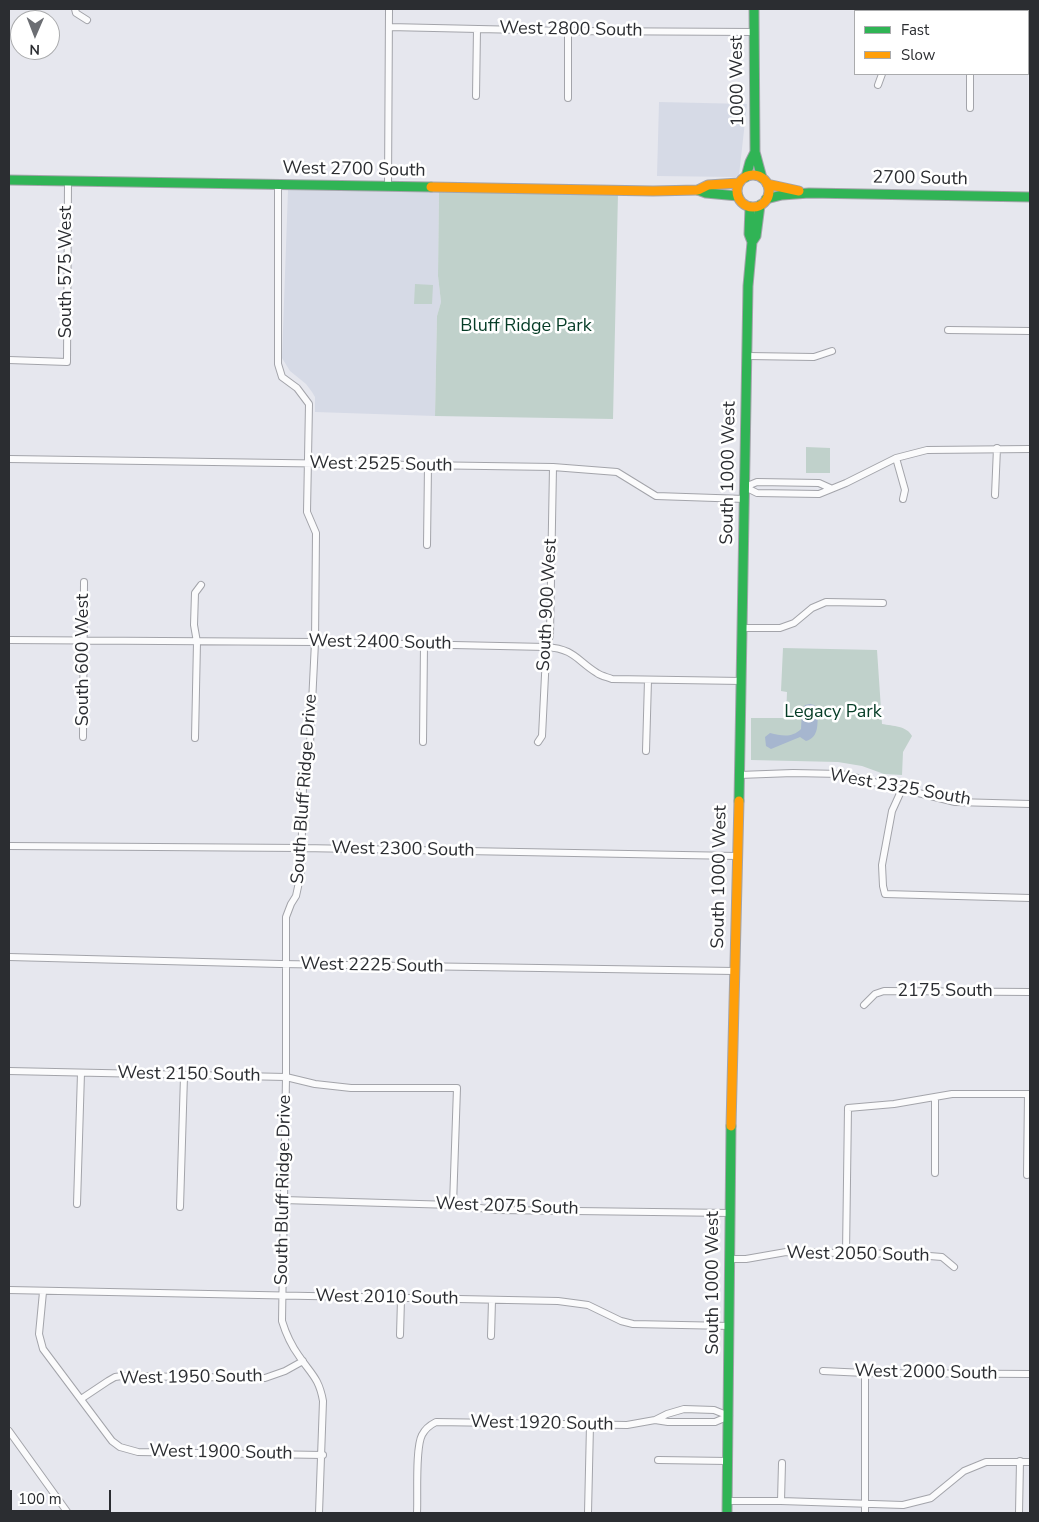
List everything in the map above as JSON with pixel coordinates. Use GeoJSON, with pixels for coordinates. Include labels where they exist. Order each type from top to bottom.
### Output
{"type":"FeatureCollection","features":[{"type":"Feature","properties":{"kind":"main road","name":"1000 West"},"geometry":{"type":"LineString","coordinates":[[754,9],[755,152]]}},
{"type":"Feature","properties":{"kind":"main road"},"geometry":{"type":"LineString","coordinates":[[755,152],[738,187],[738,196],[743,203],[750,207],[782,195],[809,193]]}},
{"type":"Feature","properties":{"kind":"main road"},"geometry":{"type":"LineString","coordinates":[[755,152],[769,192],[763,202]]}},
{"type":"Feature","properties":{"kind":"main road"},"geometry":{"type":"LineString","coordinates":[[743,180],[754,175],[764,181],[809,193]]}},
{"type":"Feature","properties":{"kind":"main road","name":"West 2700 South"},"geometry":{"type":"LineString","coordinates":[[9,180],[653,191],[698,190],[706,193],[738,196]]}},
{"type":"Feature","properties":{"kind":"main road","name":"West 2700 South"},"geometry":{"type":"LineString","coordinates":[[698,190],[708,185],[726,185],[743,180]]}},
{"type":"Feature","properties":{"kind":"main road","name":"2700 South"},"geometry":{"type":"LineString","coordinates":[[809,193],[1030,197]]}},
{"type":"Feature","properties":{"kind":"main road","name":"South 1000 West"},"geometry":{"type":"LineString","coordinates":[[752,242],[756,236],[763,202]]}},
{"type":"Feature","properties":{"kind":"main road","name":"South 1000 West"},"geometry":{"type":"LineString","coordinates":[[727,1513],[734,971],[746,487],[748,286],[752,242],[749,234],[750,207]]}},
{"type":"Feature","properties":{"kind":"street"},"geometry":{"type":"LineString","coordinates":[[75,9],[76,13],[87,20]]}},
{"type":"Feature","properties":{"kind":"street"},"geometry":{"type":"LineString","coordinates":[[388,187],[389,9]]}},
{"type":"Feature","properties":{"kind":"street","name":"West 2800 South"},"geometry":{"type":"LineString","coordinates":[[389,27],[568,31],[754,32]]}},
{"type":"Feature","properties":{"kind":"street"},"geometry":{"type":"LineString","coordinates":[[476,96],[477,29]]}},
{"type":"Feature","properties":{"kind":"street"},"geometry":{"type":"LineString","coordinates":[[568,31],[568,98]]}},
{"type":"Feature","properties":{"kind":"street"},"geometry":{"type":"LineString","coordinates":[[878,86],[882,75]]}},
{"type":"Feature","properties":{"kind":"street"},"geometry":{"type":"LineString","coordinates":[[970,75],[970,108]]}},
{"type":"Feature","properties":{"kind":"street","name":"South 575 West"},"geometry":{"type":"LineString","coordinates":[[9,360],[67,362],[68,182]]}},
{"type":"Feature","properties":{"kind":"street","name":"South Bluff Ridge Drive"},"geometry":{"type":"LineString","coordinates":[[278,184],[278,364],[282,377],[297,388],[310,404],[307,512],[316,533],[315,642],[310,744],[304,787],[300,883],[286,917],[286,1077],[282,1321],[286,1335],[302,1361],[313,1373],[322,1393],[324,1421],[319,1513]]}},
{"type":"Feature","properties":{"kind":"street"},"geometry":{"type":"LineString","coordinates":[[948,330],[1030,331]]}},
{"type":"Feature","properties":{"kind":"street"},"geometry":{"type":"LineString","coordinates":[[748,356],[814,357],[832,351]]}},
{"type":"Feature","properties":{"kind":"street"},"geometry":{"type":"LineString","coordinates":[[995,496],[996,448]]}},
{"type":"Feature","properties":{"kind":"street"},"geometry":{"type":"LineString","coordinates":[[746,487],[757,493],[819,494],[896,458],[927,450],[1030,449]]}},
{"type":"Feature","properties":{"kind":"street"},"geometry":{"type":"LineString","coordinates":[[896,458],[905,490],[904,499]]}},
{"type":"Feature","properties":{"kind":"street","name":"West 2525 South"},"geometry":{"type":"LineString","coordinates":[[9,459],[553,467],[617,472],[656,496],[745,499]]}},
{"type":"Feature","properties":{"kind":"street"},"geometry":{"type":"LineString","coordinates":[[427,545],[428,466]]}},
{"type":"Feature","properties":{"kind":"street","name":"South 900 West"},"geometry":{"type":"LineString","coordinates":[[538,742],[542,736],[546,646],[550,634],[553,467]]}},
{"type":"Feature","properties":{"kind":"street"},"geometry":{"type":"LineString","coordinates":[[746,487],[757,482],[766,482],[819,483],[830,488]]}},
{"type":"Feature","properties":{"kind":"street","name":"South 600 West"},"geometry":{"type":"LineString","coordinates":[[83,737],[84,582]]}},
{"type":"Feature","properties":{"kind":"street"},"geometry":{"type":"LineString","coordinates":[[195,738],[197,642],[194,625],[195,594],[201,585]]}},
{"type":"Feature","properties":{"kind":"street"},"geometry":{"type":"LineString","coordinates":[[743,628],[780,628],[794,623],[812,608],[826,602],[883,603]]}},
{"type":"Feature","properties":{"kind":"street","name":"West 2400 South"},"geometry":{"type":"LineString","coordinates":[[9,640],[546,646],[566,650],[578,657],[598,674],[612,679],[742,681]]}},
{"type":"Feature","properties":{"kind":"street"},"geometry":{"type":"LineString","coordinates":[[422,742],[424,644]]}},
{"type":"Feature","properties":{"kind":"street"},"geometry":{"type":"LineString","coordinates":[[646,751],[648,680]]}},
{"type":"Feature","properties":{"kind":"street","name":"West 2325 South"},"geometry":{"type":"LineString","coordinates":[[739,775],[841,774],[955,802],[1030,804]]}},
{"type":"Feature","properties":{"kind":"street"},"geometry":{"type":"LineString","coordinates":[[902,789],[892,811],[884,856],[883,886],[885,894],[1030,898]]}},
{"type":"Feature","properties":{"kind":"street","name":"West 2300 South"},"geometry":{"type":"LineString","coordinates":[[9,846],[302,848],[737,856]]}},
{"type":"Feature","properties":{"kind":"street","name":"West 2225 South"},"geometry":{"type":"LineString","coordinates":[[9,957],[286,964],[734,971]]}},
{"type":"Feature","properties":{"kind":"street","name":"2175 South"},"geometry":{"type":"LineString","coordinates":[[864,1005],[875,994],[884,991],[1030,992]]}},
{"type":"Feature","properties":{"kind":"street","name":"West 2150 South"},"geometry":{"type":"LineString","coordinates":[[9,1071],[286,1077],[316,1084],[351,1088],[457,1088],[454,1205]]}},
{"type":"Feature","properties":{"kind":"street"},"geometry":{"type":"LineString","coordinates":[[77,1204],[81,1073]]}},
{"type":"Feature","properties":{"kind":"street"},"geometry":{"type":"LineString","coordinates":[[180,1207],[184,1076]]}},
{"type":"Feature","properties":{"kind":"street"},"geometry":{"type":"LineString","coordinates":[[846,1253],[848,1108],[894,1104],[952,1094],[1029,1094],[1027,1175]]}},
{"type":"Feature","properties":{"kind":"street"},"geometry":{"type":"LineString","coordinates":[[935,1097],[935,1173]]}},
{"type":"Feature","properties":{"kind":"street","name":"West 2075 South"},"geometry":{"type":"LineString","coordinates":[[283,1200],[454,1205],[498,1210],[730,1213]]}},
{"type":"Feature","properties":{"kind":"street","name":"West 2050 South"},"geometry":{"type":"LineString","coordinates":[[730,1259],[746,1259],[786,1252],[904,1254],[942,1257],[954,1267]]}},
{"type":"Feature","properties":{"kind":"street","name":"West 2010 South"},"geometry":{"type":"LineString","coordinates":[[9,1290],[577,1302],[588,1304],[621,1321],[633,1324],[730,1326]]}},
{"type":"Feature","properties":{"kind":"street"},"geometry":{"type":"LineString","coordinates":[[43,1292],[39,1334],[40,1343],[80,1399]]}},
{"type":"Feature","properties":{"kind":"street"},"geometry":{"type":"LineString","coordinates":[[400,1335],[401,1299]]}},
{"type":"Feature","properties":{"kind":"street"},"geometry":{"type":"LineString","coordinates":[[491,1336],[492,1300]]}},
{"type":"Feature","properties":{"kind":"street","name":"West 1950 South"},"geometry":{"type":"LineString","coordinates":[[80,1399],[115,1377],[265,1378],[285,1371],[302,1361]]}},
{"type":"Feature","properties":{"kind":"street","name":"West 2000 South"},"geometry":{"type":"LineString","coordinates":[[823,1371],[1030,1374]]}},
{"type":"Feature","properties":{"kind":"street"},"geometry":{"type":"LineString","coordinates":[[865,1372],[865,1513]]}},
{"type":"Feature","properties":{"kind":"street","name":"West 1900 South"},"geometry":{"type":"LineString","coordinates":[[80,1399],[105,1433],[120,1447],[138,1452],[323,1455]]}},
{"type":"Feature","properties":{"kind":"street","name":"West 1920 South"},"geometry":{"type":"LineString","coordinates":[[417,1513],[418,1445],[423,1433],[436,1422],[627,1425],[655,1420],[684,1409],[714,1410],[729,1416]]}},
{"type":"Feature","properties":{"kind":"street","name":"West 1920 South"},"geometry":{"type":"LineString","coordinates":[[655,1420],[668,1422],[715,1422],[729,1416]]}},
{"type":"Feature","properties":{"kind":"street"},"geometry":{"type":"LineString","coordinates":[[588,1513],[590,1425]]}},
{"type":"Feature","properties":{"kind":"street"},"geometry":{"type":"LineString","coordinates":[[9,1431],[68,1513]]}},
{"type":"Feature","properties":{"kind":"street"},"geometry":{"type":"LineString","coordinates":[[658,1460],[728,1461]]}},
{"type":"Feature","properties":{"kind":"street"},"geometry":{"type":"LineString","coordinates":[[1019,1513],[1020,1461]]}},
{"type":"Feature","properties":{"kind":"street"},"geometry":{"type":"LineString","coordinates":[[728,1501],[903,1505],[931,1498],[964,1471],[986,1462],[1030,1462]]}},
{"type":"Feature","properties":{"kind":"street"},"geometry":{"type":"LineString","coordinates":[[782,1463],[782,1501]]}},
{"type":"Feature","properties":{"kind":"shaded area"},"geometry":{"type":"Polygon","coordinates":[[[659,102],[747,104],[739,175],[736,177],[657,176],[659,102]]]}},
{"type":"Feature","properties":{"kind":"shaded area"},"geometry":{"type":"Polygon","coordinates":[[[288,190],[439,192],[438,276],[441,302],[437,316],[435,416],[315,412],[315,397],[312,392],[306,384],[290,371],[282,358],[288,190]]]}},
{"type":"Feature","properties":{"kind":"green space","name":"Bluff Ridge Park"},"geometry":{"type":"Polygon","coordinates":[[[439,192],[618,193],[613,419],[435,416],[437,316],[441,302],[438,276],[439,192]]]}},
{"type":"Feature","properties":{"kind":"green space"},"geometry":{"type":"Polygon","coordinates":[[[415,284],[433,285],[432,304],[414,304],[415,284]]]}},
{"type":"Feature","properties":{"kind":"green space"},"geometry":{"type":"Polygon","coordinates":[[[806,447],[830,448],[830,473],[806,473],[806,447]]]}},
{"type":"Feature","properties":{"kind":"green space","name":"Legacy Park"},"geometry":{"type":"Polygon","coordinates":[[[783,648],[877,650],[882,724],[903,728],[912,736],[903,752],[902,775],[884,774],[862,766],[838,762],[751,760],[751,718],[786,718],[787,692],[781,691],[783,648]]]}},
{"type":"Feature","properties":{"kind":"water"},"geometry":{"type":"Polygon","coordinates":[[[805,705],[814,705],[818,710],[817,729],[814,736],[806,741],[800,737],[771,749],[766,746],[765,737],[770,733],[787,736],[798,732],[801,729],[802,711],[805,705]]]}},
{"type":"Feature","properties":{"kind":"traffic: fast"},"geometry":{"type":"LineString","coordinates":[[754,9],[755,152],[762,178]]}},
{"type":"Feature","properties":{"kind":"traffic: fast"},"geometry":{"type":"LineString","coordinates":[[746,177],[755,152]]}},
{"type":"Feature","properties":{"kind":"traffic: fast"},"geometry":{"type":"LineString","coordinates":[[9,180],[431,187]]}},
{"type":"Feature","properties":{"kind":"traffic: fast"},"geometry":{"type":"LineString","coordinates":[[698,190],[706,193],[738,196]]}},
{"type":"Feature","properties":{"kind":"traffic: fast"},"geometry":{"type":"LineString","coordinates":[[766,199],[782,195],[809,193],[1030,197]]}},
{"type":"Feature","properties":{"kind":"traffic: fast"},"geometry":{"type":"LineString","coordinates":[[739,801],[748,286],[752,242],[756,236],[760,205]]}},
{"type":"Feature","properties":{"kind":"traffic: fast"},"geometry":{"type":"LineString","coordinates":[[750,207],[749,234],[752,242]]}},
{"type":"Feature","properties":{"kind":"traffic: fast"},"geometry":{"type":"LineString","coordinates":[[727,1513],[731,1126]]}},
{"type":"Feature","properties":{"kind":"traffic: slow"},"geometry":{"type":"LineString","coordinates":[[753,175],[759,176],[764,180],[768,185],[769,191],[768,197],[764,202],[759,206],[753,207],[747,206],[742,202],[738,197],[737,191],[738,185],[742,180],[747,176],[753,175]]}},
{"type":"Feature","properties":{"kind":"traffic: slow"},"geometry":{"type":"LineString","coordinates":[[431,187],[653,191],[698,190],[708,185],[739,183]]}},
{"type":"Feature","properties":{"kind":"traffic: slow"},"geometry":{"type":"LineString","coordinates":[[767,184],[799,191]]}},
{"type":"Feature","properties":{"kind":"traffic: slow"},"geometry":{"type":"LineString","coordinates":[[731,1126],[739,801]]}}]}
